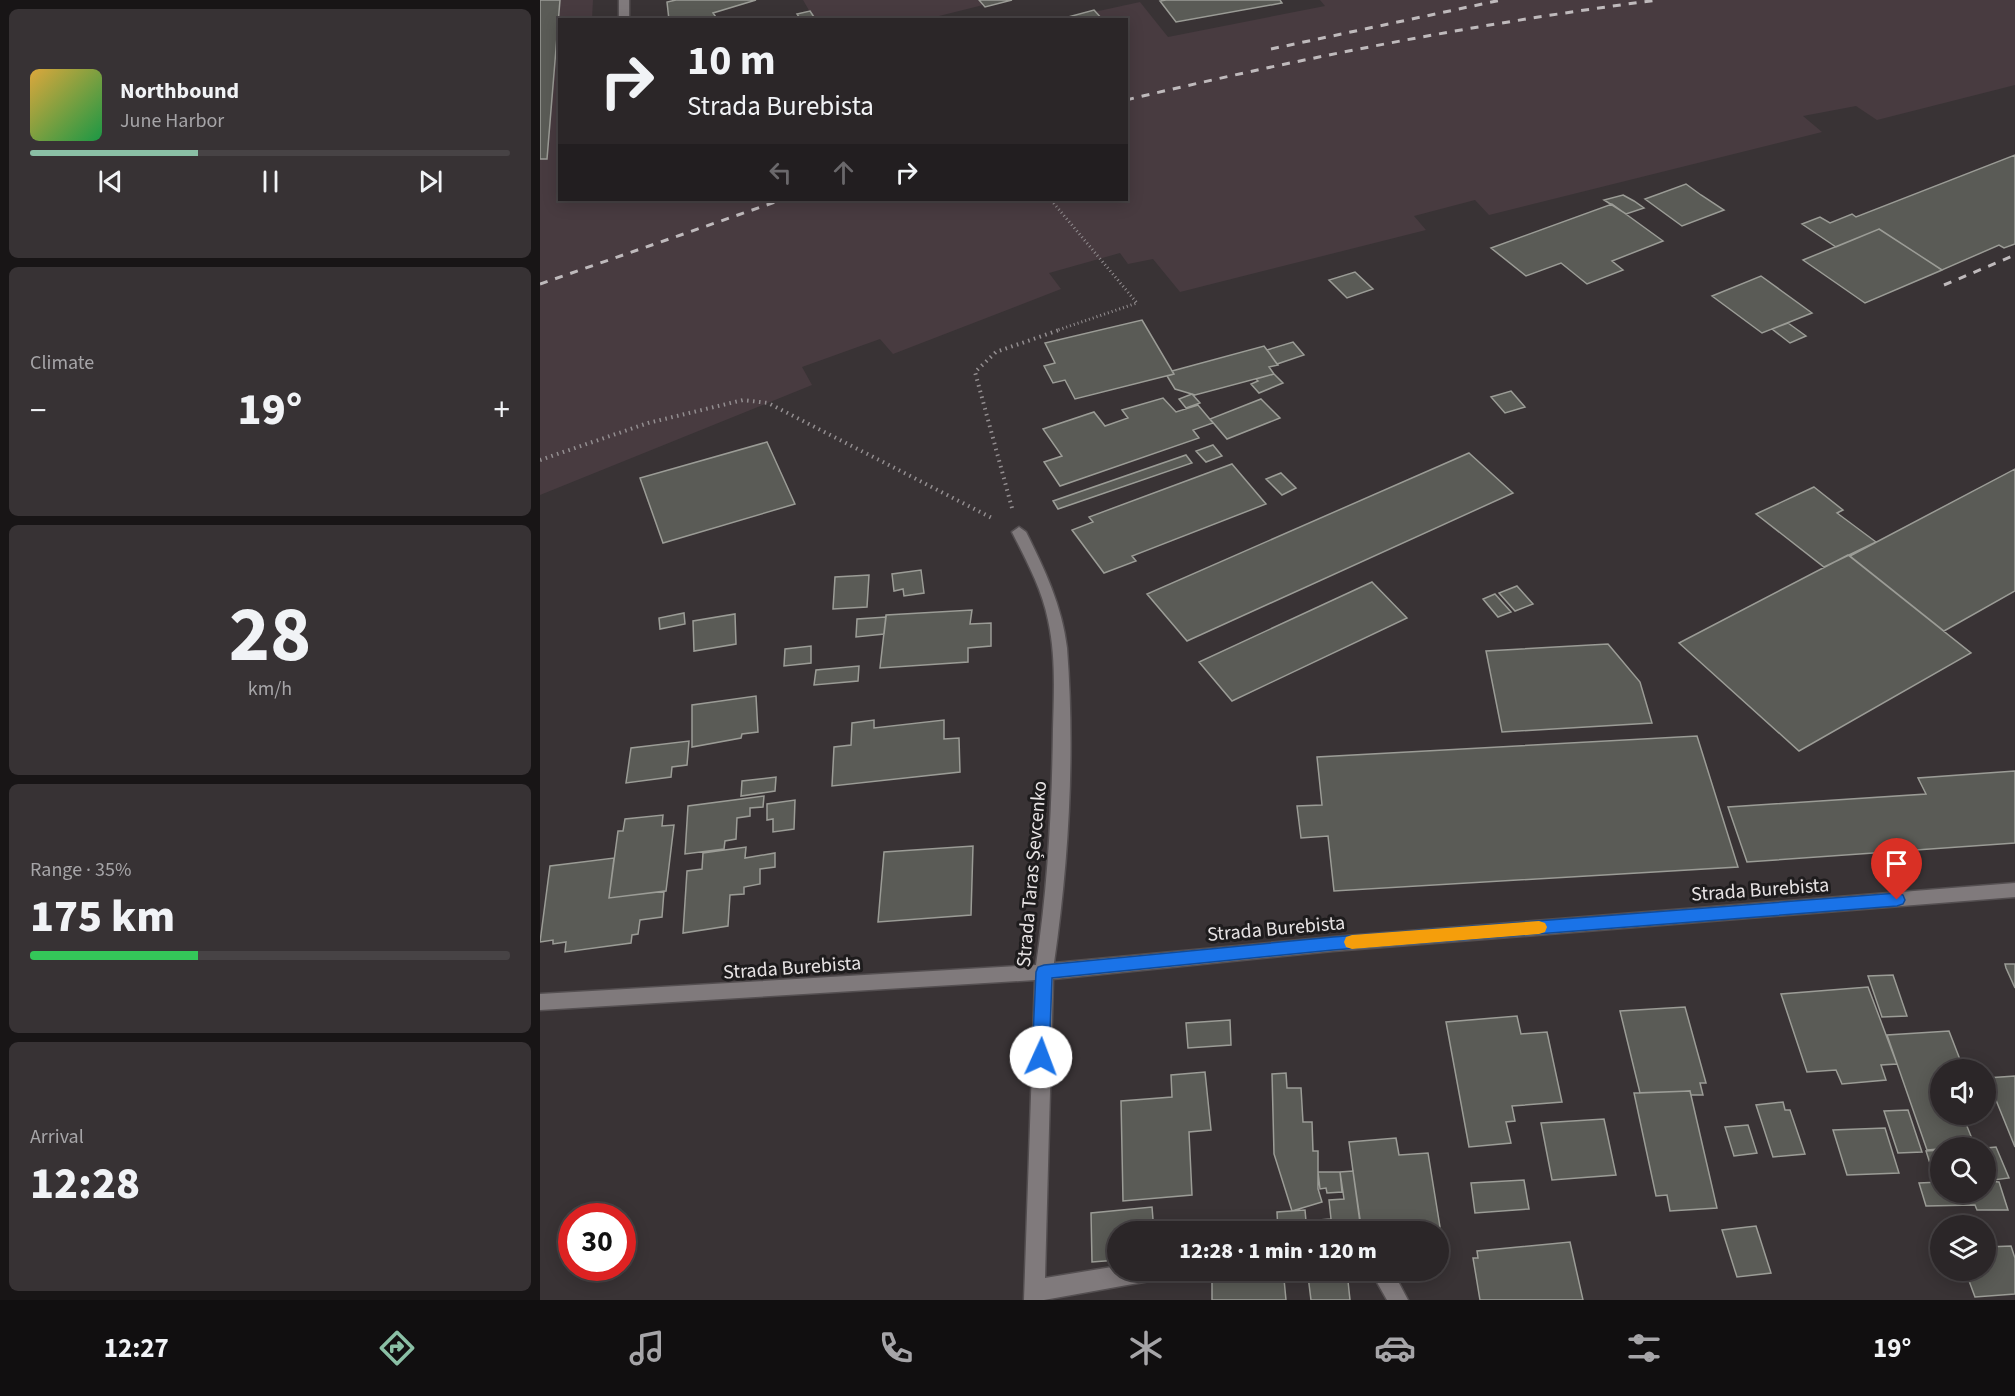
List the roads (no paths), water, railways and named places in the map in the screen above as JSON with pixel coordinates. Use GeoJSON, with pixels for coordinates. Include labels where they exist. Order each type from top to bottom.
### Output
{"type":"FeatureCollection","features":[{"type":"Feature","properties":{"kind":"street"},"geometry":{"type":"LineString","coordinates":[[624,0],[624,18]]}},
{"type":"Feature","properties":{"kind":"street","name":"Strada Taras Șevcenko"},"geometry":{"type":"LineString","coordinates":[[1019,532],[1037,568],[1055,618],[1061,650],[1061,791],[1049,944],[1044,972],[1034,1295]]}},
{"type":"Feature","properties":{"kind":"street","name":"Strada Burebista"},"geometry":{"type":"LineString","coordinates":[[540,1002],[1044,972],[1333,944],[2015,890]]}},
{"type":"Feature","properties":{"kind":"street"},"geometry":{"type":"LineString","coordinates":[[1034,1295],[1107,1280]]}},
{"type":"Feature","properties":{"kind":"street"},"geometry":{"type":"LineString","coordinates":[[1387,1281],[1398,1300]]}},
{"type":"Feature","properties":{"kind":"railway"},"geometry":{"type":"LineString","coordinates":[[1271,49],[1501,0]]}},
{"type":"Feature","properties":{"kind":"railway"},"geometry":{"type":"LineString","coordinates":[[1128,100],[1390,43],[1524,19],[1658,0]]}},
{"type":"Feature","properties":{"kind":"railway"},"geometry":{"type":"LineString","coordinates":[[540,284],[778,201]]}},
{"type":"Feature","properties":{"kind":"railway"},"geometry":{"type":"LineString","coordinates":[[1944,285],[2015,255]]}}]}
